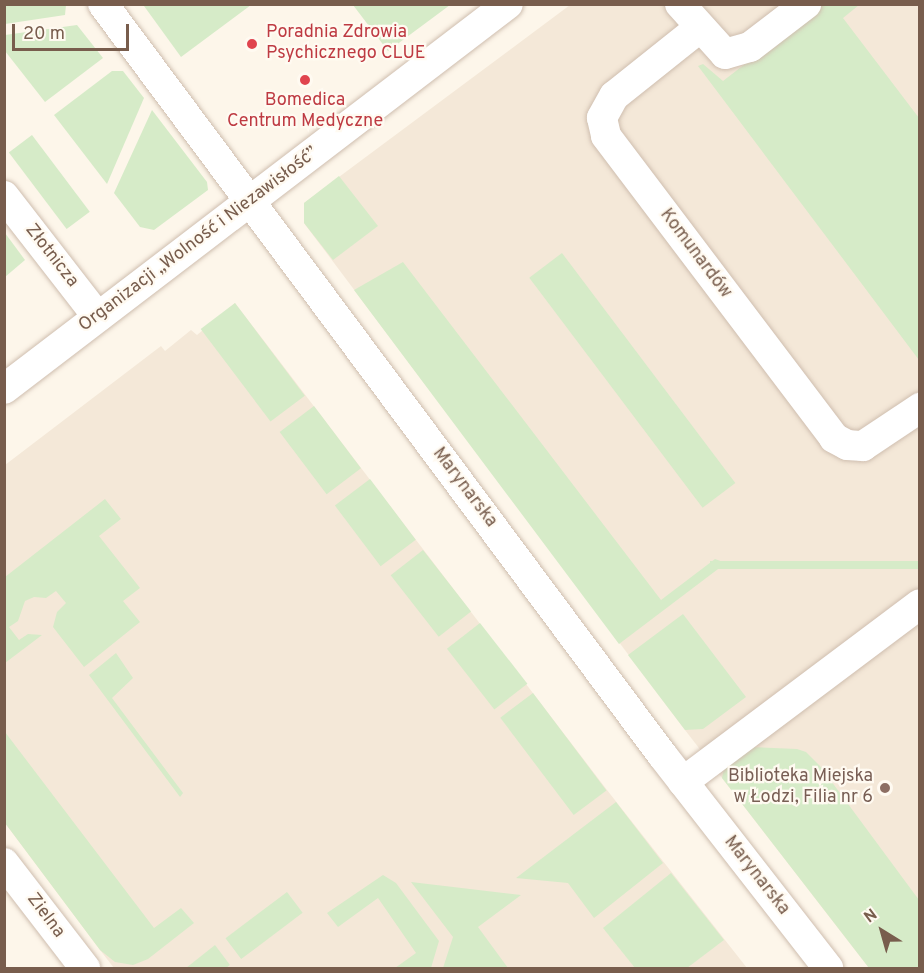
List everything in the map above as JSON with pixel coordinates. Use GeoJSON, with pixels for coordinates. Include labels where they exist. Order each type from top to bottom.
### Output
{"type":"FeatureCollection","features":[{"type":"Feature","properties":{"kind":"street","name":"Marynarska"},"geometry":{"type":"LineString","coordinates":[[103,4],[683,782],[828,969]]}},
{"type":"Feature","properties":{"kind":"street","name":"Organizacji „Wolność i Niezawisłość”"},"geometry":{"type":"LineString","coordinates":[[4,389],[508,4]]}},
{"type":"Feature","properties":{"kind":"street"},"geometry":{"type":"LineString","coordinates":[[680,4],[698,29],[725,54],[734,54],[750,47],[806,4]]}},
{"type":"Feature","properties":{"kind":"street","name":"Komunardów"},"geometry":{"type":"LineString","coordinates":[[698,29],[614,96],[602,118],[606,136],[834,438],[854,447],[870,444],[920,408]]}},
{"type":"Feature","properties":{"kind":"street","name":"Złotnicza"},"geometry":{"type":"LineString","coordinates":[[4,196],[98,316]]}},
{"type":"Feature","properties":{"kind":"street"},"geometry":{"type":"LineString","coordinates":[[683,782],[920,604]]}},
{"type":"Feature","properties":{"kind":"street","name":"Zielna"},"geometry":{"type":"LineString","coordinates":[[4,863],[85,969]]}},
{"type":"Feature","properties":{"kind":"shaded area"},"geometry":{"type":"Polygon","coordinates":[[[570,5],[919,5],[919,968],[869,968],[685,730],[304,223],[304,203],[570,5]]]}},
{"type":"Feature","properties":{"kind":"shaded area"},"geometry":{"type":"Polygon","coordinates":[[[235,303],[607,790],[747,968],[114,968],[100,950],[5,823],[5,465],[161,346],[165,351],[191,330],[197,335],[235,303]]]}},
{"type":"Feature","properties":{"kind":"green space"},"geometry":{"type":"Polygon","coordinates":[[[147,4],[251,5],[181,57],[144,6],[147,4]]]}},
{"type":"Feature","properties":{"kind":"green space"},"geometry":{"type":"Polygon","coordinates":[[[5,5],[66,5],[65,15],[5,24],[5,5]]]}},
{"type":"Feature","properties":{"kind":"green space"},"geometry":{"type":"Polygon","coordinates":[[[353,5],[450,5],[388,51],[353,5]]]}},
{"type":"Feature","properties":{"kind":"green space"},"geometry":{"type":"Polygon","coordinates":[[[821,5],[859,5],[843,18],[919,118],[919,360],[698,66],[703,64],[723,81],[821,5]]]}},
{"type":"Feature","properties":{"kind":"green space"},"geometry":{"type":"Polygon","coordinates":[[[77,25],[103,58],[45,102],[5,51],[5,35],[77,25]]]}},
{"type":"Feature","properties":{"kind":"green space"},"geometry":{"type":"Polygon","coordinates":[[[112,71],[123,71],[144,98],[107,184],[54,115],[112,71]]]}},
{"type":"Feature","properties":{"kind":"green space"},"geometry":{"type":"Polygon","coordinates":[[[152,110],[207,182],[208,190],[154,230],[140,227],[114,193],[152,110]]]}},
{"type":"Feature","properties":{"kind":"green space"},"geometry":{"type":"Polygon","coordinates":[[[32,135],[90,212],[67,229],[9,152],[32,135]]]}},
{"type":"Feature","properties":{"kind":"green space"},"geometry":{"type":"Polygon","coordinates":[[[339,176],[378,226],[333,260],[304,223],[304,203],[339,176]]]}},
{"type":"Feature","properties":{"kind":"green space"},"geometry":{"type":"Polygon","coordinates":[[[5,233],[25,260],[5,277],[5,233]]]}},
{"type":"Feature","properties":{"kind":"green space"},"geometry":{"type":"Polygon","coordinates":[[[562,253],[735,483],[703,508],[529,278],[562,253]]]}},
{"type":"Feature","properties":{"kind":"green space"},"geometry":{"type":"Polygon","coordinates":[[[403,262],[661,600],[715,559],[726,563],[619,644],[354,290],[403,262]]]}},
{"type":"Feature","properties":{"kind":"green space"},"geometry":{"type":"Polygon","coordinates":[[[235,303],[305,396],[270,422],[201,329],[235,303]]]}},
{"type":"Feature","properties":{"kind":"green space"},"geometry":{"type":"Polygon","coordinates":[[[314,406],[361,468],[327,494],[280,432],[314,406]]]}},
{"type":"Feature","properties":{"kind":"green space"},"geometry":{"type":"Polygon","coordinates":[[[370,479],[416,540],[381,566],[335,505],[370,479]]]}},
{"type":"Feature","properties":{"kind":"green space"},"geometry":{"type":"Polygon","coordinates":[[[105,499],[121,519],[99,536],[140,588],[123,601],[140,622],[84,667],[53,627],[57,612],[66,603],[56,591],[46,598],[34,597],[25,601],[18,621],[9,627],[19,640],[28,634],[42,635],[5,663],[5,577],[105,499]]]}},
{"type":"Feature","properties":{"kind":"green space"},"geometry":{"type":"Polygon","coordinates":[[[423,550],[471,611],[439,637],[391,575],[423,550]]]}},
{"type":"Feature","properties":{"kind":"green space"},"geometry":{"type":"Polygon","coordinates":[[[710,561],[919,561],[919,569],[710,569],[710,561]]]}},
{"type":"Feature","properties":{"kind":"green space"},"geometry":{"type":"Polygon","coordinates":[[[683,614],[746,697],[703,729],[685,730],[628,655],[683,614]]]}},
{"type":"Feature","properties":{"kind":"green space"},"geometry":{"type":"Polygon","coordinates":[[[480,623],[527,684],[494,710],[447,649],[480,623]]]}},
{"type":"Feature","properties":{"kind":"green space"},"geometry":{"type":"Polygon","coordinates":[[[116,653],[133,678],[112,698],[183,793],[180,797],[89,675],[116,653]]]}},
{"type":"Feature","properties":{"kind":"green space"},"geometry":{"type":"Polygon","coordinates":[[[533,693],[606,790],[574,815],[500,718],[533,693]]]}},
{"type":"Feature","properties":{"kind":"green space"},"geometry":{"type":"Polygon","coordinates":[[[5,732],[154,928],[181,908],[194,923],[148,959],[133,965],[115,962],[100,950],[5,823],[5,732]]]}},
{"type":"Feature","properties":{"kind":"green space"},"geometry":{"type":"Polygon","coordinates":[[[750,747],[797,749],[806,752],[820,766],[919,900],[919,968],[869,968],[722,778],[724,768],[750,747]]]}},
{"type":"Feature","properties":{"kind":"green space"},"geometry":{"type":"Polygon","coordinates":[[[616,802],[663,863],[594,918],[568,883],[516,878],[616,802]]]}},
{"type":"Feature","properties":{"kind":"green space"},"geometry":{"type":"Polygon","coordinates":[[[671,873],[724,940],[687,968],[635,968],[603,928],[671,873]]]}},
{"type":"Feature","properties":{"kind":"green space"},"geometry":{"type":"Polygon","coordinates":[[[383,875],[396,883],[439,941],[431,968],[395,968],[416,953],[378,898],[338,927],[327,913],[383,875]]]}},
{"type":"Feature","properties":{"kind":"green space"},"geometry":{"type":"Polygon","coordinates":[[[411,882],[521,895],[478,927],[508,968],[443,968],[453,937],[411,882]]]}},
{"type":"Feature","properties":{"kind":"green space"},"geometry":{"type":"Polygon","coordinates":[[[287,892],[303,913],[241,959],[226,938],[287,892]]]}},
{"type":"Feature","properties":{"kind":"green space"},"geometry":{"type":"Polygon","coordinates":[[[215,945],[230,965],[226,968],[186,968],[215,945]]]}},
{"type":"Feature","properties":{"kind":"place","name":"Poradnia Zdrowia Psychicznego CLUE"},"geometry":{"type":"Point","coordinates":[252,44]}},
{"type":"Feature","properties":{"kind":"place","name":"Bomedica Centrum Medyczne"},"geometry":{"type":"Point","coordinates":[305,80]}},
{"type":"Feature","properties":{"kind":"place","name":"Biblioteka Miejska w Łodzi, Filia nr 6"},"geometry":{"type":"Point","coordinates":[885,788]}}]}
